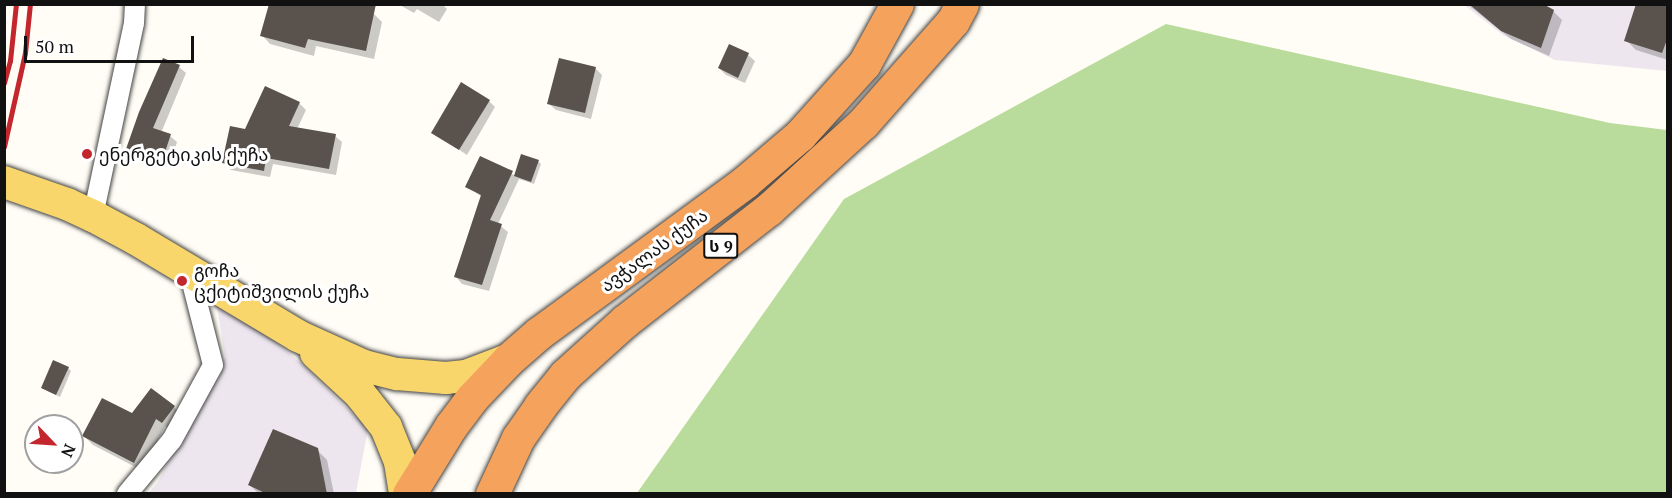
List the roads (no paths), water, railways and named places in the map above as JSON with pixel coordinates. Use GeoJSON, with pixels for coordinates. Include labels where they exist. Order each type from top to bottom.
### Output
{"type":"FeatureCollection","features":[{"type":"Feature","properties":{"kind":"highway","name":"ავჭალას ქუჩა"},"geometry":{"type":"LineString","coordinates":[[410,494],[451,426],[471,398],[508,360],[539,333],[745,182],[800,135],[864,64],[897,4]]}},
{"type":"Feature","properties":{"kind":"highway","name":"ავჭალას ქუჩა"},"geometry":{"type":"LineString","coordinates":[[492,494],[518,438],[565,375],[624,321],[768,209],[863,123],[953,21],[962,4]]}},
{"type":"Feature","properties":{"kind":"main road"},"geometry":{"type":"LineString","coordinates":[[4,182],[80,210],[298,336],[364,366],[397,374],[446,378],[466,376],[508,360]]}},
{"type":"Feature","properties":{"kind":"main road"},"geometry":{"type":"LineString","coordinates":[[298,336],[360,394],[380,418],[394,445],[405,482],[405,494]]}},
{"type":"Feature","properties":{"kind":"street"},"geometry":{"type":"LineString","coordinates":[[80,210],[134,23],[135,4]]}},
{"type":"Feature","properties":{"kind":"street"},"geometry":{"type":"LineString","coordinates":[[127,494],[172,440],[213,365],[189,271]]}},
{"type":"Feature","properties":{"kind":"railway"},"geometry":{"type":"LineString","coordinates":[[4,83],[10,61],[16,4]]}},
{"type":"Feature","properties":{"kind":"railway"},"geometry":{"type":"LineString","coordinates":[[4,147],[25,53],[30,4]]}},
{"type":"Feature","properties":{"kind":"place","name":"ენერგეტიკის ქუჩა"},"geometry":{"type":"Point","coordinates":[87,154]}},
{"type":"Feature","properties":{"kind":"place","name":"გოჩა ცქიტიშვილის ქუჩა"},"geometry":{"type":"Point","coordinates":[182,281]}}]}
